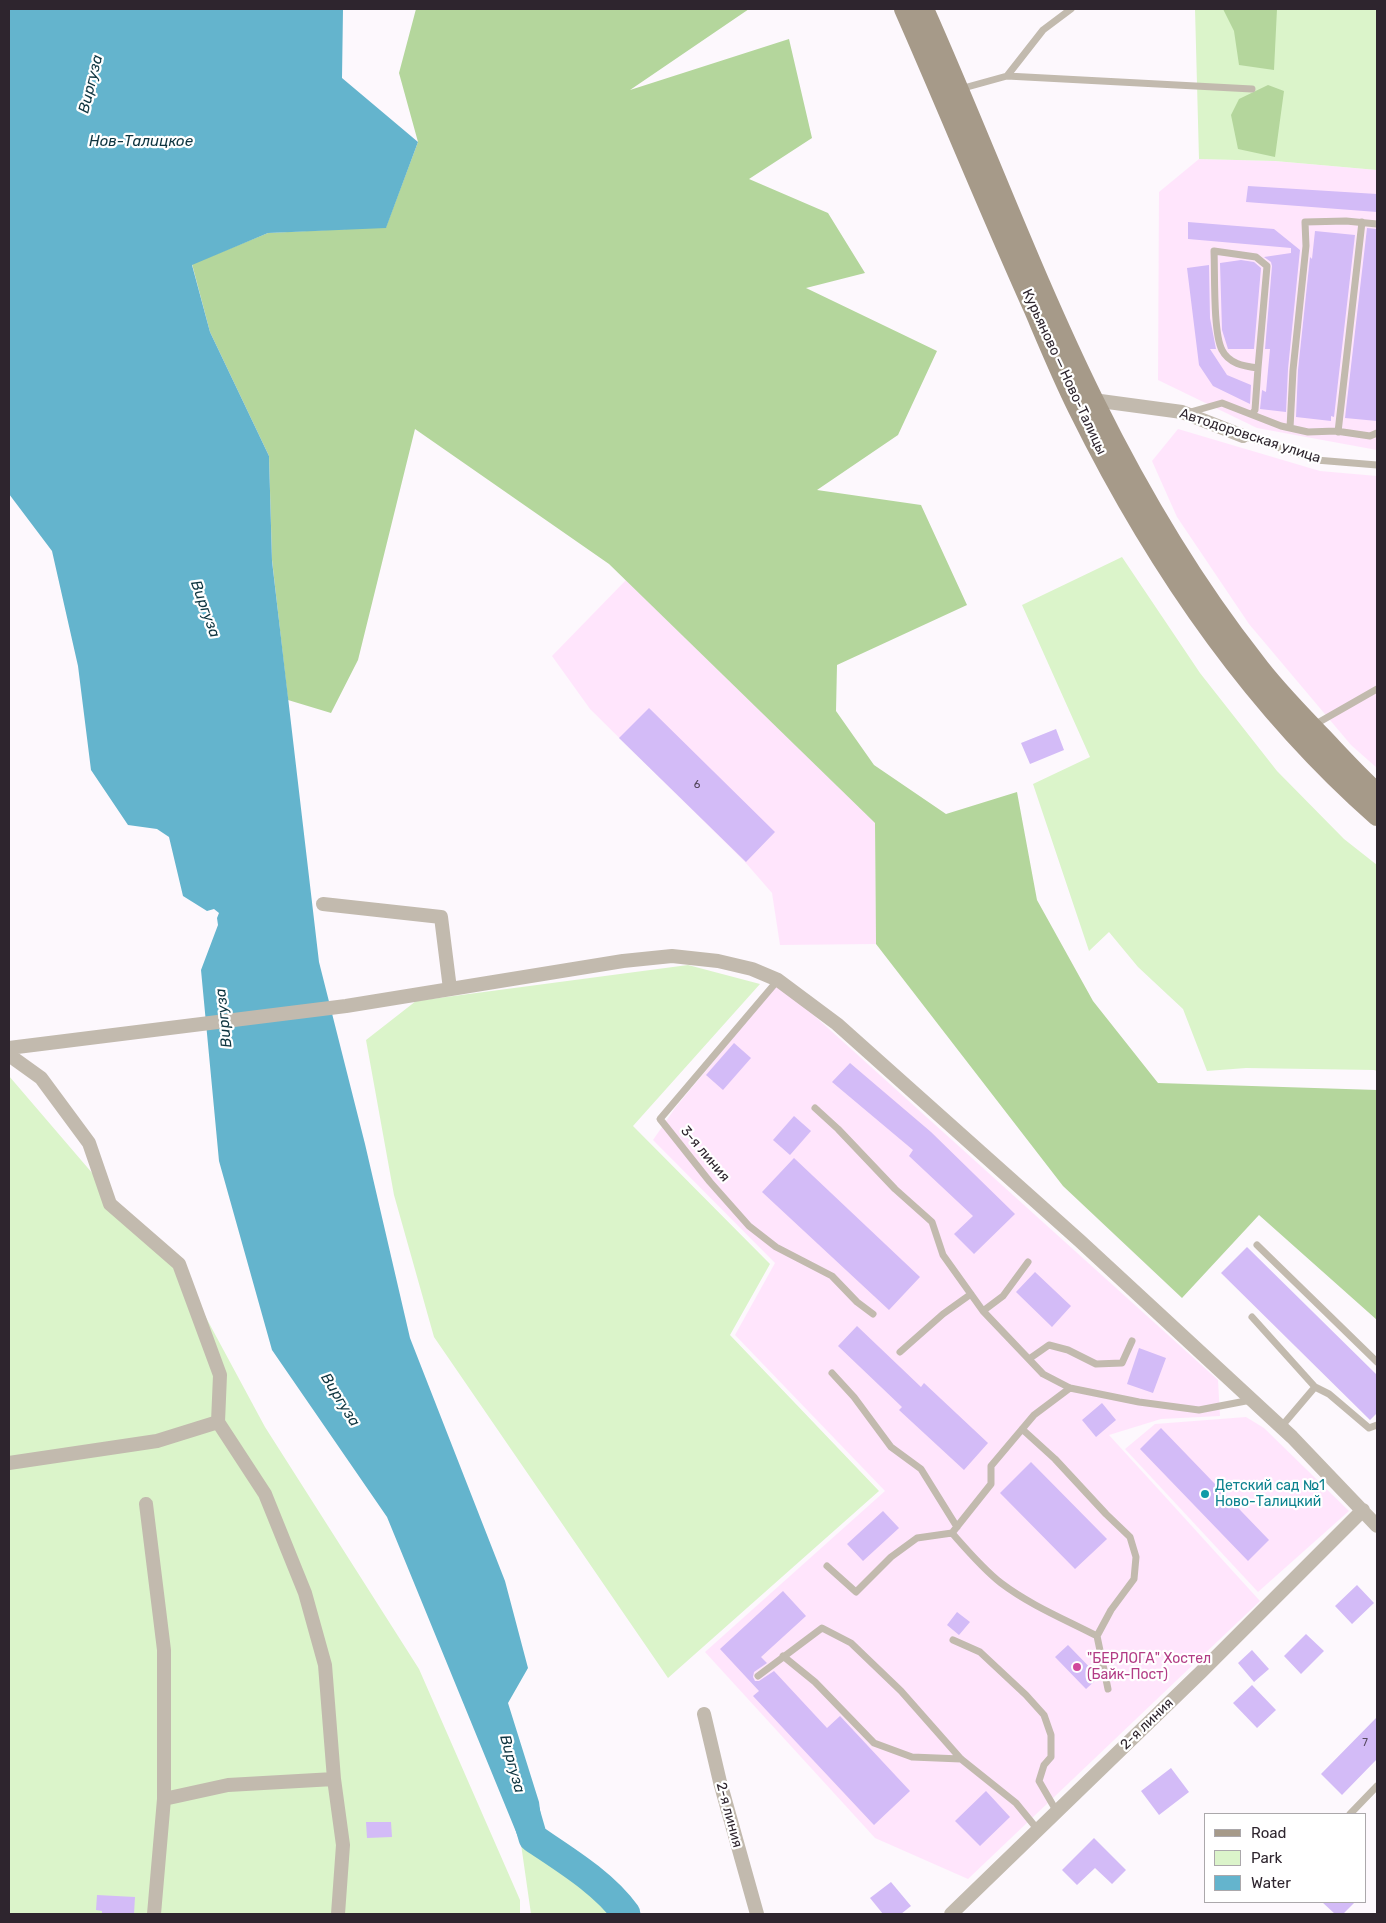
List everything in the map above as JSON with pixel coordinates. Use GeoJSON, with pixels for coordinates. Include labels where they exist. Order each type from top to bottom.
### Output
{"type":"FeatureCollection","features":[{"type":"Feature","properties":{"kind":"main road","name":"Курьяново — Ново-Талицы"},"geometry":{"type":"LineString","coordinates":[[904,9],[1077,408],[1132,511],[1183,592],[1243,675],[1297,738],[1377,816]]}},
{"type":"Feature","properties":{"kind":"main road","name":"Курьяново — Ново-Талицы"},"geometry":{"type":"LineString","coordinates":[[924,9],[960,89],[1028,256],[1093,400],[1146,500],[1196,579],[1254,662],[1278,691],[1377,793]]}},
{"type":"Feature","properties":{"kind":"street","name":"Автодоровская улица"},"geometry":{"type":"LineString","coordinates":[[1093,400],[1184,413],[1243,436]]}},
{"type":"Feature","properties":{"kind":"street"},"geometry":{"type":"LineString","coordinates":[[323,904],[441,917],[450,989]]}},
{"type":"Feature","properties":{"kind":"street"},"geometry":{"type":"LineString","coordinates":[[9,1048],[346,1006],[623,961],[672,956],[718,961],[752,969],[778,980],[844,1031],[1080,1241],[1281,1427],[1364,1510],[1377,1526]]}},
{"type":"Feature","properties":{"kind":"street"},"geometry":{"type":"LineString","coordinates":[[9,1055],[42,1078],[89,1143],[110,1204],[179,1264],[220,1375],[218,1422],[265,1494],[305,1593],[325,1665],[334,1779],[343,1845],[338,1914]]}},
{"type":"Feature","properties":{"kind":"street"},"geometry":{"type":"LineString","coordinates":[[9,1463],[157,1441],[218,1422]]}},
{"type":"Feature","properties":{"kind":"street"},"geometry":{"type":"LineString","coordinates":[[146,1504],[164,1650],[164,1799],[154,1914]]}},
{"type":"Feature","properties":{"kind":"street","name":"2-я линия"},"geometry":{"type":"LineString","coordinates":[[951,1914],[1208,1665],[1364,1510]]}},
{"type":"Feature","properties":{"kind":"street","name":"2-я линия"},"geometry":{"type":"LineString","coordinates":[[704,1714],[720,1782],[757,1914]]}},
{"type":"Feature","properties":{"kind":"street"},"geometry":{"type":"LineString","coordinates":[[164,1799],[228,1785],[334,1779]]}},
{"type":"Feature","properties":{"kind":"lane"},"geometry":{"type":"LineString","coordinates":[[1007,76],[1043,30],[1071,9]]}},
{"type":"Feature","properties":{"kind":"lane"},"geometry":{"type":"LineString","coordinates":[[960,89],[1007,76],[1252,89]]}},
{"type":"Feature","properties":{"kind":"lane"},"geometry":{"type":"LineString","coordinates":[[1290,428],[1293,370],[1306,246],[1305,222],[1362,222],[1377,224]]}},
{"type":"Feature","properties":{"kind":"lane"},"geometry":{"type":"LineString","coordinates":[[1338,432],[1362,222]]}},
{"type":"Feature","properties":{"kind":"lane"},"geometry":{"type":"LineString","coordinates":[[1252,414],[1254,410],[1258,368],[1267,266],[1256,257],[1214,250],[1217,329],[1222,351],[1238,365],[1258,368]]}},
{"type":"Feature","properties":{"kind":"lane"},"geometry":{"type":"LineString","coordinates":[[1184,413],[1222,403],[1290,428],[1308,432],[1338,432],[1370,436],[1377,433]]}},
{"type":"Feature","properties":{"kind":"lane","name":"Автодоровская улица"},"geometry":{"type":"LineString","coordinates":[[1243,436],[1316,460],[1377,465]]}},
{"type":"Feature","properties":{"kind":"lane"},"geometry":{"type":"LineString","coordinates":[[1311,726],[1377,689]]}},
{"type":"Feature","properties":{"kind":"lane","name":"3-я линия"},"geometry":{"type":"LineString","coordinates":[[778,980],[660,1119],[692,1160],[749,1226],[776,1247],[832,1276],[857,1302],[872,1314]]}},
{"type":"Feature","properties":{"kind":"lane"},"geometry":{"type":"LineString","coordinates":[[815,1108],[838,1129],[895,1189],[932,1222],[943,1255],[983,1311],[1043,1374],[1070,1388],[1139,1402],[1199,1410],[1252,1400]]}},
{"type":"Feature","properties":{"kind":"lane"},"geometry":{"type":"LineString","coordinates":[[1257,1245],[1377,1362]]}},
{"type":"Feature","properties":{"kind":"lane"},"geometry":{"type":"LineString","coordinates":[[983,1311],[1003,1296],[1028,1262]]}},
{"type":"Feature","properties":{"kind":"lane"},"geometry":{"type":"LineString","coordinates":[[900,1352],[943,1314],[971,1294]]}},
{"type":"Feature","properties":{"kind":"lane"},"geometry":{"type":"LineString","coordinates":[[1252,1317],[1315,1387],[1329,1394],[1369,1428],[1377,1425]]}},
{"type":"Feature","properties":{"kind":"lane"},"geometry":{"type":"LineString","coordinates":[[1029,1359],[1049,1345],[1068,1350],[1096,1364],[1122,1363],[1132,1341]]}},
{"type":"Feature","properties":{"kind":"lane"},"geometry":{"type":"LineString","coordinates":[[832,1373],[854,1397],[891,1447],[922,1469],[957,1527]]}},
{"type":"Feature","properties":{"kind":"lane"},"geometry":{"type":"LineString","coordinates":[[1281,1427],[1315,1387]]}},
{"type":"Feature","properties":{"kind":"lane"},"geometry":{"type":"LineString","coordinates":[[827,1566],[856,1592],[891,1557],[917,1538],[952,1533],[991,1484],[991,1466],[1034,1415],[1070,1388]]}},
{"type":"Feature","properties":{"kind":"lane"},"geometry":{"type":"LineString","coordinates":[[1022,1429],[1055,1459],[1130,1537],[1136,1556],[1134,1579],[1111,1610],[1096,1636],[1108,1689]]}},
{"type":"Feature","properties":{"kind":"lane"},"geometry":{"type":"LineString","coordinates":[[952,1533],[1001,1582],[1032,1603],[1096,1636]]}},
{"type":"Feature","properties":{"kind":"lane"},"geometry":{"type":"LineString","coordinates":[[758,1676],[822,1628],[851,1643],[901,1691],[961,1759],[1016,1803],[1038,1830]]}},
{"type":"Feature","properties":{"kind":"lane"},"geometry":{"type":"LineString","coordinates":[[953,1640],[980,1652],[1026,1695],[1044,1715],[1050,1735],[1051,1757],[1044,1765],[1039,1781],[1057,1812]]}},
{"type":"Feature","properties":{"kind":"lane"},"geometry":{"type":"LineString","coordinates":[[783,1656],[815,1682],[874,1743],[912,1758],[961,1759]]}},
{"type":"Feature","properties":{"kind":"lane"},"geometry":{"type":"LineString","coordinates":[[1351,1813],[1377,1786]]}},
{"type":"Feature","properties":{"kind":"shaded area"},"geometry":{"type":"Polygon","coordinates":[[[1199,159],[1275,161],[1377,170],[1377,450],[1257,428],[1158,380],[1159,192],[1199,159]]]}},
{"type":"Feature","properties":{"kind":"shaded area"},"geometry":{"type":"Polygon","coordinates":[[[1178,429],[1320,471],[1377,476],[1377,768],[1351,745],[1249,624],[1177,517],[1152,461],[1178,429]]]}},
{"type":"Feature","properties":{"kind":"shaded area"},"geometry":{"type":"Polygon","coordinates":[[[626,580],[875,823],[876,944],[780,945],[772,893],[745,862],[590,709],[552,656],[626,580]]]}},
{"type":"Feature","properties":{"kind":"shaded area"},"geometry":{"type":"Polygon","coordinates":[[[778,983],[1218,1380],[1220,1416],[1161,1419],[1109,1435],[1260,1601],[968,1879],[875,1838],[705,1652],[885,1491],[735,1335],[775,1263],[653,1140],[675,1108],[778,983]]]}},
{"type":"Feature","properties":{"kind":"shaded area"},"geometry":{"type":"Polygon","coordinates":[[[1246,1417],[1264,1428],[1349,1511],[1258,1592],[1125,1449],[1155,1424],[1246,1417]]]}},
{"type":"Feature","properties":{"kind":"green space"},"geometry":{"type":"Polygon","coordinates":[[[416,9],[749,9],[630,90],[789,39],[812,138],[749,179],[828,213],[865,273],[806,288],[937,351],[898,435],[817,490],[921,505],[967,605],[837,665],[836,711],[874,765],[946,814],[1017,792],[1037,900],[1093,1001],[1158,1083],[1377,1090],[1377,1320],[1259,1215],[1182,1298],[1063,1186],[876,944],[875,823],[609,564],[415,429],[358,660],[331,713],[288,700],[272,560],[269,456],[210,332],[192,264],[268,233],[386,227],[418,142],[399,73],[416,9]]]}},
{"type":"Feature","properties":{"kind":"green space"},"geometry":{"type":"Polygon","coordinates":[[[1195,9],[1377,9],[1377,170],[1275,161],[1199,159],[1195,9]]]}},
{"type":"Feature","properties":{"kind":"green space"},"geometry":{"type":"Polygon","coordinates":[[[1223,9],[1277,9],[1274,70],[1239,65],[1234,31],[1223,9]]]}},
{"type":"Feature","properties":{"kind":"green space"},"geometry":{"type":"Polygon","coordinates":[[[1268,85],[1284,91],[1275,157],[1238,149],[1231,115],[1239,99],[1268,85]]]}},
{"type":"Feature","properties":{"kind":"green space"},"geometry":{"type":"Polygon","coordinates":[[[1122,557],[1200,673],[1277,771],[1344,839],[1377,865],[1377,1071],[1246,1068],[1207,1071],[1183,1009],[1138,967],[1109,932],[1089,951],[1033,784],[1090,757],[1022,605],[1122,557]]]}},
{"type":"Feature","properties":{"kind":"green space"},"geometry":{"type":"Polygon","coordinates":[[[688,965],[760,984],[633,1126],[770,1264],[730,1335],[879,1491],[668,1678],[434,1337],[394,1195],[366,1040],[416,1001],[688,965]]]}},
{"type":"Feature","properties":{"kind":"green space"},"geometry":{"type":"Polygon","coordinates":[[[9,1076],[189,1286],[265,1427],[419,1669],[520,1900],[520,1914],[9,1914],[9,1076]]]}},
{"type":"Feature","properties":{"kind":"green space"},"geometry":{"type":"Polygon","coordinates":[[[543,1834],[561,1856],[615,1899],[626,1914],[531,1914],[521,1844],[543,1834]]]}},
{"type":"Feature","properties":{"kind":"water","name":"Нов-Талицкое"},"geometry":{"type":"Polygon","coordinates":[[[9,9],[343,9],[342,78],[418,142],[386,228],[268,233],[192,265],[210,332],[269,456],[272,561],[319,962],[365,1144],[410,1338],[505,1581],[528,1668],[508,1703],[539,1802],[543,1834],[521,1844],[387,1517],[272,1350],[219,1161],[201,970],[218,925],[217,918],[219,913],[214,909],[207,911],[183,896],[169,837],[157,829],[128,825],[91,770],[78,666],[52,551],[9,494],[9,9]]]}},
{"type":"Feature","properties":{"kind":"building"},"geometry":{"type":"Polygon","coordinates":[[[1248,186],[1377,194],[1377,212],[1246,202],[1248,186]]]}},
{"type":"Feature","properties":{"kind":"building"},"geometry":{"type":"Polygon","coordinates":[[[1188,222],[1274,229],[1300,250],[1288,369],[1286,412],[1260,409],[1262,390],[1266,392],[1270,349],[1265,349],[1272,266],[1271,262],[1264,257],[1291,253],[1291,248],[1188,239],[1188,222]]]}},
{"type":"Feature","properties":{"kind":"building"},"geometry":{"type":"Polygon","coordinates":[[[1367,228],[1377,229],[1377,421],[1345,418],[1367,228]]]}},
{"type":"Feature","properties":{"kind":"building"},"geometry":{"type":"Polygon","coordinates":[[[1315,231],[1355,235],[1334,417],[1331,416],[1331,421],[1296,417],[1298,370],[1310,257],[1312,259],[1315,231]]]}},
{"type":"Feature","properties":{"kind":"building"},"geometry":{"type":"Polygon","coordinates":[[[1241,260],[1254,262],[1261,268],[1254,349],[1228,349],[1222,330],[1220,263],[1241,260]]]}},
{"type":"Feature","properties":{"kind":"building"},"geometry":{"type":"Polygon","coordinates":[[[1209,265],[1210,318],[1216,349],[1210,349],[1227,375],[1251,385],[1250,404],[1213,386],[1199,365],[1187,268],[1209,265]]]}},
{"type":"Feature","properties":{"kind":"building"},"geometry":{"type":"Polygon","coordinates":[[[649,708],[775,832],[746,862],[619,738],[649,708]]]}},
{"type":"Feature","properties":{"kind":"building"},"geometry":{"type":"Polygon","coordinates":[[[1056,729],[1064,750],[1030,764],[1021,743],[1056,729]]]}},
{"type":"Feature","properties":{"kind":"building"},"geometry":{"type":"Polygon","coordinates":[[[734,1043],[751,1058],[723,1090],[706,1075],[734,1043]]]}},
{"type":"Feature","properties":{"kind":"building"},"geometry":{"type":"Polygon","coordinates":[[[850,1063],[931,1132],[1015,1214],[974,1254],[954,1234],[973,1216],[909,1156],[913,1150],[832,1082],[850,1063]]]}},
{"type":"Feature","properties":{"kind":"building"},"geometry":{"type":"Polygon","coordinates":[[[794,1116],[811,1131],[790,1155],[773,1140],[794,1116]]]}},
{"type":"Feature","properties":{"kind":"building"},"geometry":{"type":"Polygon","coordinates":[[[794,1158],[920,1277],[889,1310],[762,1192],[794,1158]]]}},
{"type":"Feature","properties":{"kind":"building"},"geometry":{"type":"Polygon","coordinates":[[[1247,1247],[1377,1375],[1377,1413],[1370,1420],[1221,1273],[1247,1247]]]}},
{"type":"Feature","properties":{"kind":"building"},"geometry":{"type":"Polygon","coordinates":[[[1035,1272],[1071,1306],[1052,1327],[1016,1292],[1035,1272]]]}},
{"type":"Feature","properties":{"kind":"building"},"geometry":{"type":"Polygon","coordinates":[[[857,1326],[921,1387],[924,1383],[988,1443],[964,1470],[899,1410],[902,1407],[838,1346],[857,1326]]]}},
{"type":"Feature","properties":{"kind":"building"},"geometry":{"type":"Polygon","coordinates":[[[1139,1348],[1166,1358],[1153,1393],[1127,1384],[1139,1348]]]}},
{"type":"Feature","properties":{"kind":"building"},"geometry":{"type":"Polygon","coordinates":[[[1102,1403],[1116,1420],[1096,1437],[1082,1420],[1102,1403]]]}},
{"type":"Feature","properties":{"kind":"building","name":"Детский сад №1 Ново-Талицкий"},"geometry":{"type":"Polygon","coordinates":[[[1161,1428],[1269,1540],[1248,1561],[1140,1449],[1161,1428]]]}},
{"type":"Feature","properties":{"kind":"building"},"geometry":{"type":"Polygon","coordinates":[[[1031,1462],[1107,1539],[1075,1569],[1000,1493],[1031,1462]]]}},
{"type":"Feature","properties":{"kind":"building"},"geometry":{"type":"Polygon","coordinates":[[[883,1511],[899,1528],[863,1561],[847,1544],[883,1511]]]}},
{"type":"Feature","properties":{"kind":"building"},"geometry":{"type":"Polygon","coordinates":[[[1357,1585],[1374,1603],[1352,1624],[1335,1606],[1357,1585]]]}},
{"type":"Feature","properties":{"kind":"building"},"geometry":{"type":"Polygon","coordinates":[[[783,1591],[806,1616],[761,1657],[767,1663],[754,1672],[753,1677],[755,1681],[759,1681],[774,1671],[827,1728],[840,1716],[910,1791],[874,1825],[753,1696],[759,1691],[720,1649],[783,1591]]]}},
{"type":"Feature","properties":{"kind":"building"},"geometry":{"type":"Polygon","coordinates":[[[957,1612],[970,1622],[959,1635],[947,1625],[957,1612]]]}},
{"type":"Feature","properties":{"kind":"building"},"geometry":{"type":"Polygon","coordinates":[[[1306,1634],[1324,1651],[1301,1674],[1284,1656],[1306,1634]]]}},
{"type":"Feature","properties":{"kind":"building","name":"\"БЕРЛОГА\" Хостел (Байк-Пост)"},"geometry":{"type":"Polygon","coordinates":[[[1068,1645],[1099,1677],[1086,1689],[1055,1657],[1068,1645]]]}},
{"type":"Feature","properties":{"kind":"building"},"geometry":{"type":"Polygon","coordinates":[[[1252,1650],[1269,1669],[1254,1682],[1238,1663],[1252,1650]]]}},
{"type":"Feature","properties":{"kind":"building"},"geometry":{"type":"Polygon","coordinates":[[[1252,1685],[1276,1710],[1257,1728],[1233,1703],[1252,1685]]]}},
{"type":"Feature","properties":{"kind":"building"},"geometry":{"type":"Polygon","coordinates":[[[1377,1717],[1377,1759],[1342,1795],[1321,1774],[1377,1717]]]}},
{"type":"Feature","properties":{"kind":"building"},"geometry":{"type":"Polygon","coordinates":[[[1171,1768],[1189,1792],[1159,1815],[1141,1791],[1171,1768]]]}},
{"type":"Feature","properties":{"kind":"building"},"geometry":{"type":"Polygon","coordinates":[[[986,1791],[1010,1817],[980,1846],[955,1821],[986,1791]]]}},
{"type":"Feature","properties":{"kind":"building"},"geometry":{"type":"Polygon","coordinates":[[[366,1822],[391,1822],[392,1837],[367,1838],[366,1822]]]}},
{"type":"Feature","properties":{"kind":"building"},"geometry":{"type":"Polygon","coordinates":[[[1094,1838],[1126,1870],[1112,1884],[1095,1868],[1077,1885],[1062,1870],[1094,1838]]]}},
{"type":"Feature","properties":{"kind":"building"},"geometry":{"type":"Polygon","coordinates":[[[891,1882],[911,1906],[901,1914],[883,1914],[870,1898],[891,1882]]]}},
{"type":"Feature","properties":{"kind":"building"},"geometry":{"type":"Polygon","coordinates":[[[97,1895],[135,1897],[134,1914],[102,1914],[102,1911],[96,1910],[97,1895]]]}},
{"type":"Feature","properties":{"kind":"building"},"geometry":{"type":"Polygon","coordinates":[[[1323,1903],[1354,1903],[1343,1914],[1335,1914],[1323,1903]]]}},
{"type":"Feature","properties":{"kind":"waterway","name":"Виргуза"},"geometry":{"type":"LineString","coordinates":[[522,1800],[533,1838],[595,1882],[607,1892],[626,1914]]}},
{"type":"Feature","properties":{"kind":"place","name":"Детский сад №1 Ново-Талицкий"},"geometry":{"type":"Point","coordinates":[1205,1494]}},
{"type":"Feature","properties":{"kind":"place","name":"\"БЕРЛОГА\" Хостел (Байк-Пост)"},"geometry":{"type":"Point","coordinates":[1077,1667]}}]}
